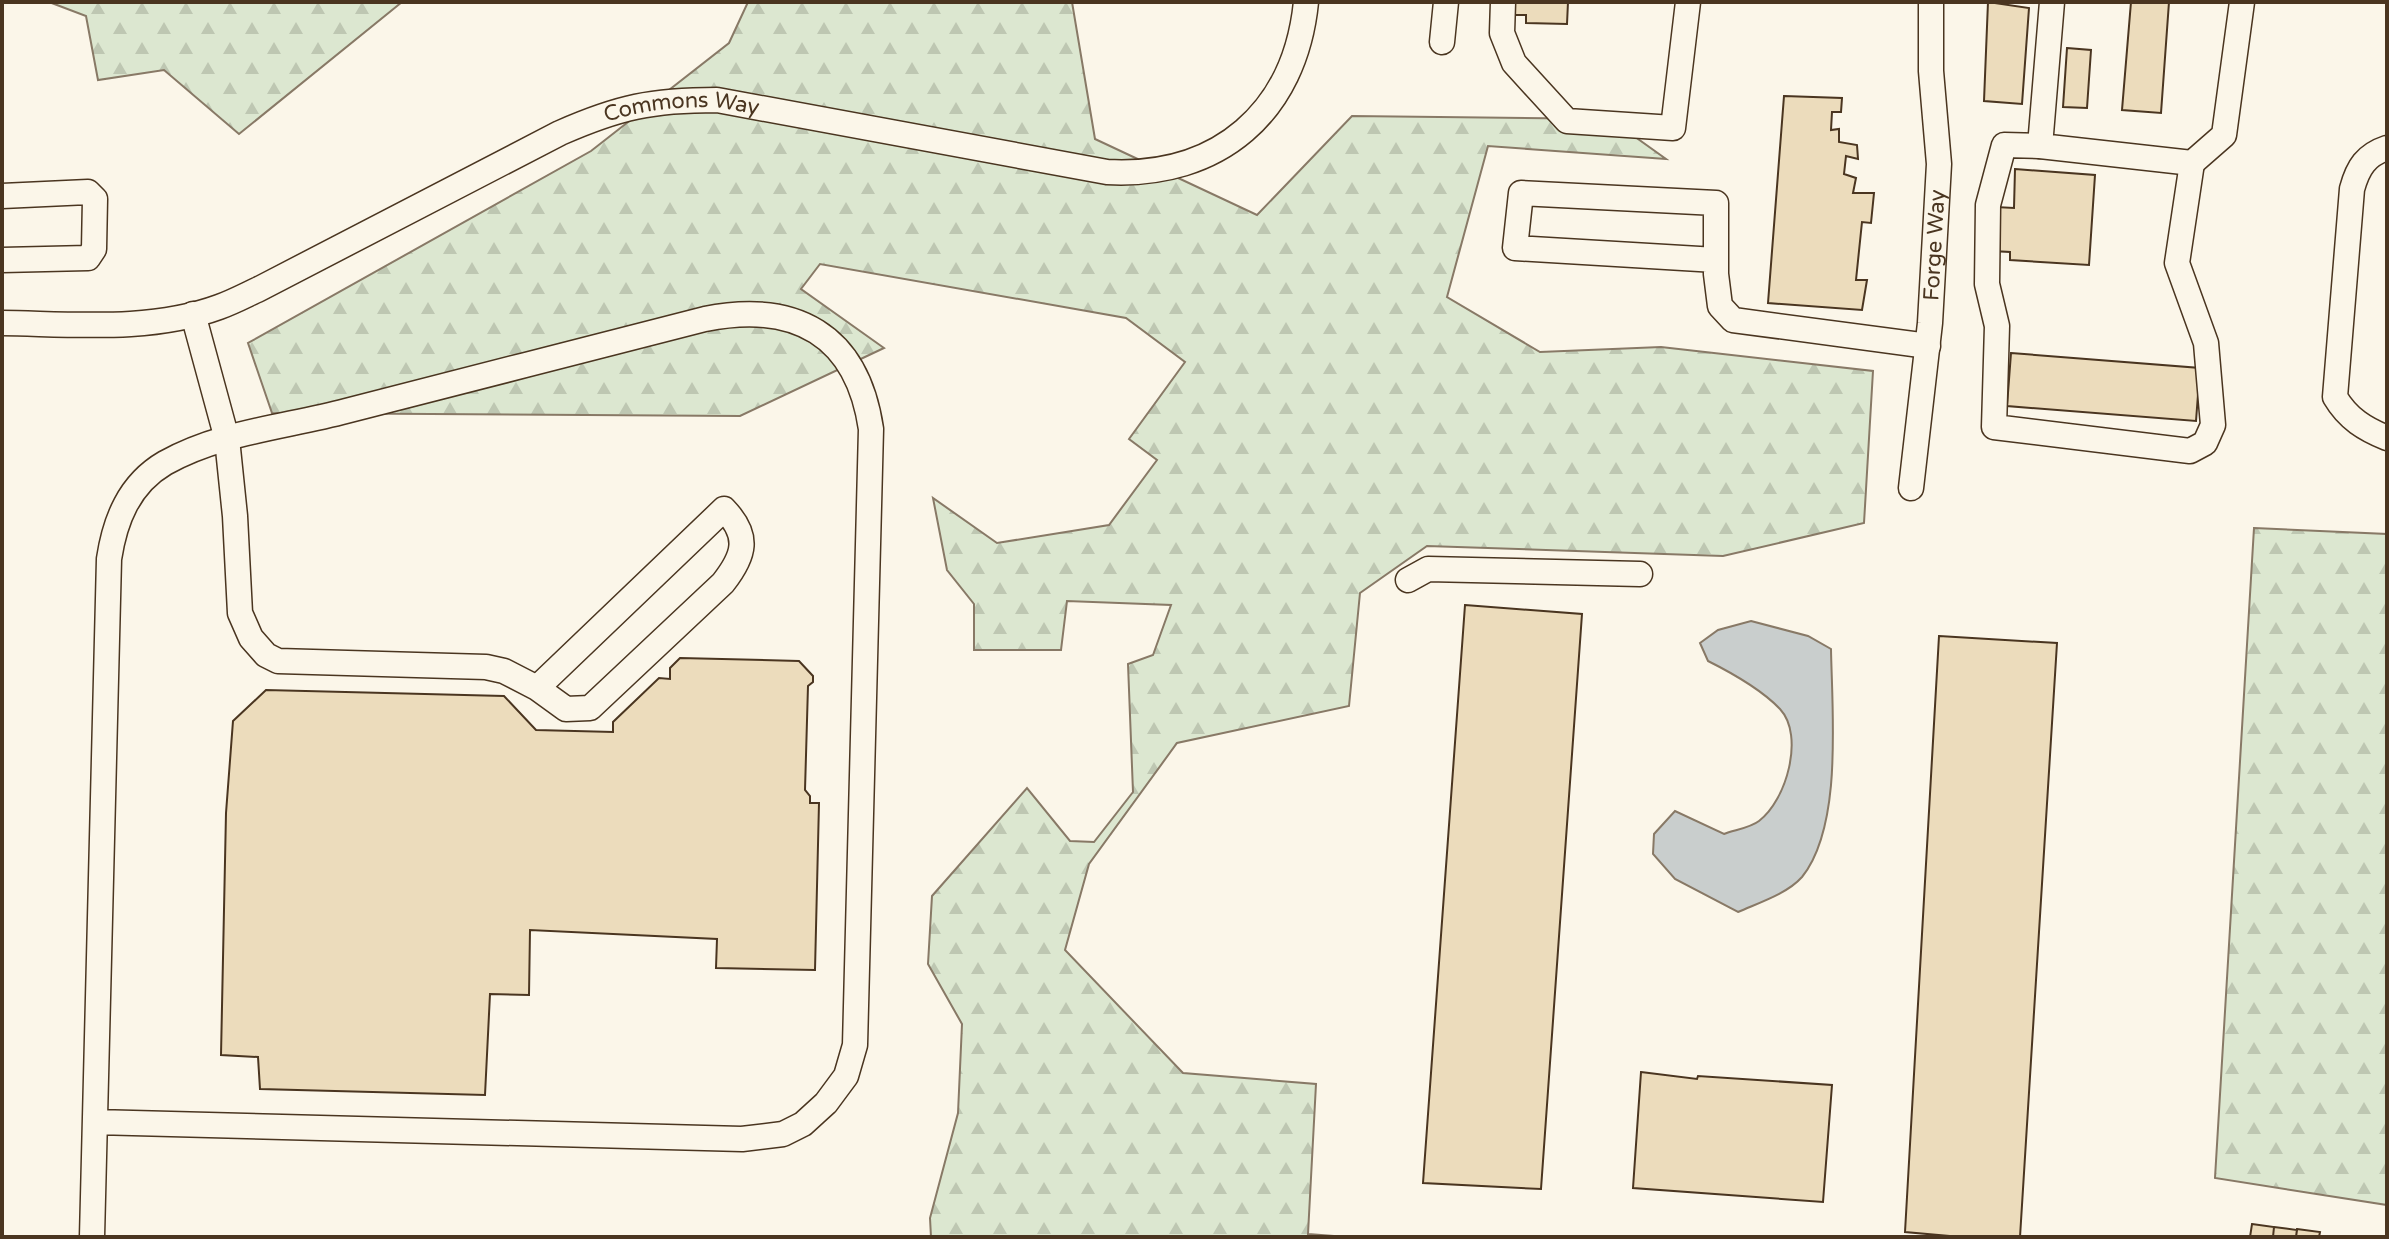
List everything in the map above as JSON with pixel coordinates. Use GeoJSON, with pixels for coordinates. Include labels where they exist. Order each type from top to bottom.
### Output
{"type":"FeatureCollection","features":[{"type":"Feature","properties":{"kind":"street","name":"Commons Way"},"geometry":{"type":"LineString","coordinates":[[2,323],[123,324],[218,308],[560,133],[602,115],[652,102],[717,100],[1107,172],[1135,173],[1186,164],[1214,153],[1249,126],[1281,90],[1294,63],[1304,28],[1306,2]]}},
{"type":"Feature","properties":{"kind":"street"},"geometry":{"type":"LineString","coordinates":[[1442,42],[1446,2]]}},
{"type":"Feature","properties":{"kind":"street"},"geometry":{"type":"LineString","coordinates":[[1503,2],[1502,33],[1514,63],[1567,121],[1673,128],[1688,2]]}},
{"type":"Feature","properties":{"kind":"street","name":"Forge Way"},"geometry":{"type":"LineString","coordinates":[[1911,488],[1928,346],[1939,164],[1931,71],[1931,2]]}},
{"type":"Feature","properties":{"kind":"street"},"geometry":{"type":"LineString","coordinates":[[2040,146],[2052,2]]}},
{"type":"Feature","properties":{"kind":"street"},"geometry":{"type":"LineString","coordinates":[[2192,163],[2040,146],[2004,145],[1988,205],[1987,284],[1997,326],[1994,427],[2190,451],[2205,443],[2213,425],[2206,343],[2177,263],[2192,163],[2224,135],[2242,2]]}},
{"type":"Feature","properties":{"kind":"street"},"geometry":{"type":"LineString","coordinates":[[2387,148],[2372,153],[2363,162],[2352,189],[2335,397],[2358,425],[2387,438]]}},
{"type":"Feature","properties":{"kind":"street"},"geometry":{"type":"LineString","coordinates":[[2,196],[88,192],[95,199],[94,249],[88,258],[2,260]]}},
{"type":"Feature","properties":{"kind":"street"},"geometry":{"type":"LineString","coordinates":[[1716,260],[1515,248],[1521,193],[1716,203],[1720,306],[1733,320],[1928,346]]}},
{"type":"Feature","properties":{"kind":"street"},"geometry":{"type":"LineString","coordinates":[[193,314],[227,439],[240,613],[251,638],[266,655],[278,661],[486,667],[504,671],[537,688],[566,709],[590,708],[712,594],[736,567],[742,547],[739,528],[724,509],[537,688]]}},
{"type":"Feature","properties":{"kind":"street"},"geometry":{"type":"LineString","coordinates":[[92,1237],[109,559],[114,527],[130,495],[155,470],[192,450],[227,439],[728,314],[771,314],[795,320],[829,342],[850,363],[861,385],[871,429],[855,1045],[846,1076],[826,1103],[803,1124],[783,1134],[742,1139],[95,1122]]}},
{"type":"Feature","properties":{"kind":"street"},"geometry":{"type":"LineString","coordinates":[[1408,580],[1428,569],[1640,574]]}},
{"type":"Feature","properties":{"kind":"green space"},"geometry":{"type":"Polygon","coordinates":[[[49,2],[402,2],[239,134],[164,70],[98,80],[86,16],[49,2]]]}},
{"type":"Feature","properties":{"kind":"green space"},"geometry":{"type":"Polygon","coordinates":[[[748,2],[1072,2],[1095,139],[1257,215],[1352,116],[1610,119],[1666,159],[1488,146],[1447,297],[1540,352],[1661,347],[1873,371],[1864,523],[1723,556],[1427,546],[1360,593],[1349,706],[1177,743],[1089,864],[1065,950],[1183,1073],[1316,1084],[1308,1234],[1347,1237],[931,1237],[930,1218],[958,1113],[962,1024],[928,964],[932,896],[1027,788],[1070,841],[1094,842],[1133,792],[1128,664],[1153,655],[1171,605],[1067,601],[1061,650],[974,650],[974,604],[947,570],[933,498],[997,543],[1109,525],[1157,460],[1129,439],[1185,362],[1126,318],[820,264],[801,289],[884,348],[740,416],[272,413],[248,343],[591,151],[729,43],[748,2]]]}},
{"type":"Feature","properties":{"kind":"green space"},"geometry":{"type":"Polygon","coordinates":[[[2254,528],[2387,534],[2387,1205],[2215,1178],[2254,528]]]}},
{"type":"Feature","properties":{"kind":"shaded area"},"geometry":{"type":"Polygon","coordinates":[[[1751,621],[1808,636],[1831,649],[1832,768],[1824,829],[1815,855],[1802,877],[1780,893],[1738,912],[1675,879],[1653,854],[1654,834],[1675,811],[1724,834],[1759,821],[1769,812],[1784,784],[1789,768],[1791,735],[1780,709],[1736,676],[1708,661],[1700,643],[1718,630],[1751,621]]]}},
{"type":"Feature","properties":{"kind":"building"},"geometry":{"type":"Polygon","coordinates":[[[1514,2],[1568,2],[1567,24],[1526,23],[1526,15],[1514,15],[1514,2]]]}},
{"type":"Feature","properties":{"kind":"building"},"geometry":{"type":"Polygon","coordinates":[[[1988,2],[2029,8],[2022,104],[1984,101],[1988,2]]]}},
{"type":"Feature","properties":{"kind":"building"},"geometry":{"type":"Polygon","coordinates":[[[2131,2],[2169,2],[2161,113],[2122,110],[2131,2]]]}},
{"type":"Feature","properties":{"kind":"building"},"geometry":{"type":"Polygon","coordinates":[[[2067,48],[2091,50],[2087,108],[2063,107],[2067,48]]]}},
{"type":"Feature","properties":{"kind":"building"},"geometry":{"type":"Polygon","coordinates":[[[1784,96],[1842,98],[1841,112],[1832,112],[1831,130],[1839,129],[1839,142],[1857,145],[1858,159],[1846,156],[1844,174],[1856,178],[1853,193],[1874,193],[1871,223],[1862,222],[1856,280],[1867,280],[1862,310],[1768,303],[1784,96]]]}},
{"type":"Feature","properties":{"kind":"building"},"geometry":{"type":"Polygon","coordinates":[[[2015,169],[2095,175],[2089,265],[2010,260],[2010,252],[1992,251],[1996,207],[2014,208],[2015,169]]]}},
{"type":"Feature","properties":{"kind":"building"},"geometry":{"type":"Polygon","coordinates":[[[2011,353],[2200,368],[2196,421],[2007,406],[2011,353]]]}},
{"type":"Feature","properties":{"kind":"building"},"geometry":{"type":"Polygon","coordinates":[[[1465,605],[1582,614],[1541,1189],[1423,1183],[1465,605]]]}},
{"type":"Feature","properties":{"kind":"building"},"geometry":{"type":"Polygon","coordinates":[[[1939,636],[2057,643],[2020,1237],[1961,1237],[1905,1232],[1939,636]]]}},
{"type":"Feature","properties":{"kind":"building"},"geometry":{"type":"Polygon","coordinates":[[[680,658],[799,661],[813,676],[813,682],[808,686],[805,790],[810,796],[810,803],[819,803],[815,970],[716,968],[717,939],[530,930],[529,995],[490,994],[485,1095],[260,1089],[258,1057],[221,1055],[226,813],[233,721],[266,690],[504,696],[536,730],[613,732],[613,722],[659,678],[670,679],[670,668],[680,658]]]}},
{"type":"Feature","properties":{"kind":"building"},"geometry":{"type":"Polygon","coordinates":[[[1641,1072],[1697,1079],[1698,1076],[1832,1085],[1823,1202],[1633,1188],[1641,1072]]]}},
{"type":"Feature","properties":{"kind":"building"},"geometry":{"type":"Polygon","coordinates":[[[2252,1224],[2274,1227],[2273,1237],[2250,1237],[2252,1224]]]}},
{"type":"Feature","properties":{"kind":"building"},"geometry":{"type":"Polygon","coordinates":[[[2274,1227],[2297,1230],[2296,1237],[2273,1237],[2274,1227]]]}},
{"type":"Feature","properties":{"kind":"building"},"geometry":{"type":"Polygon","coordinates":[[[2297,1229],[2320,1232],[2319,1237],[2296,1237],[2297,1229]]]}}]}
